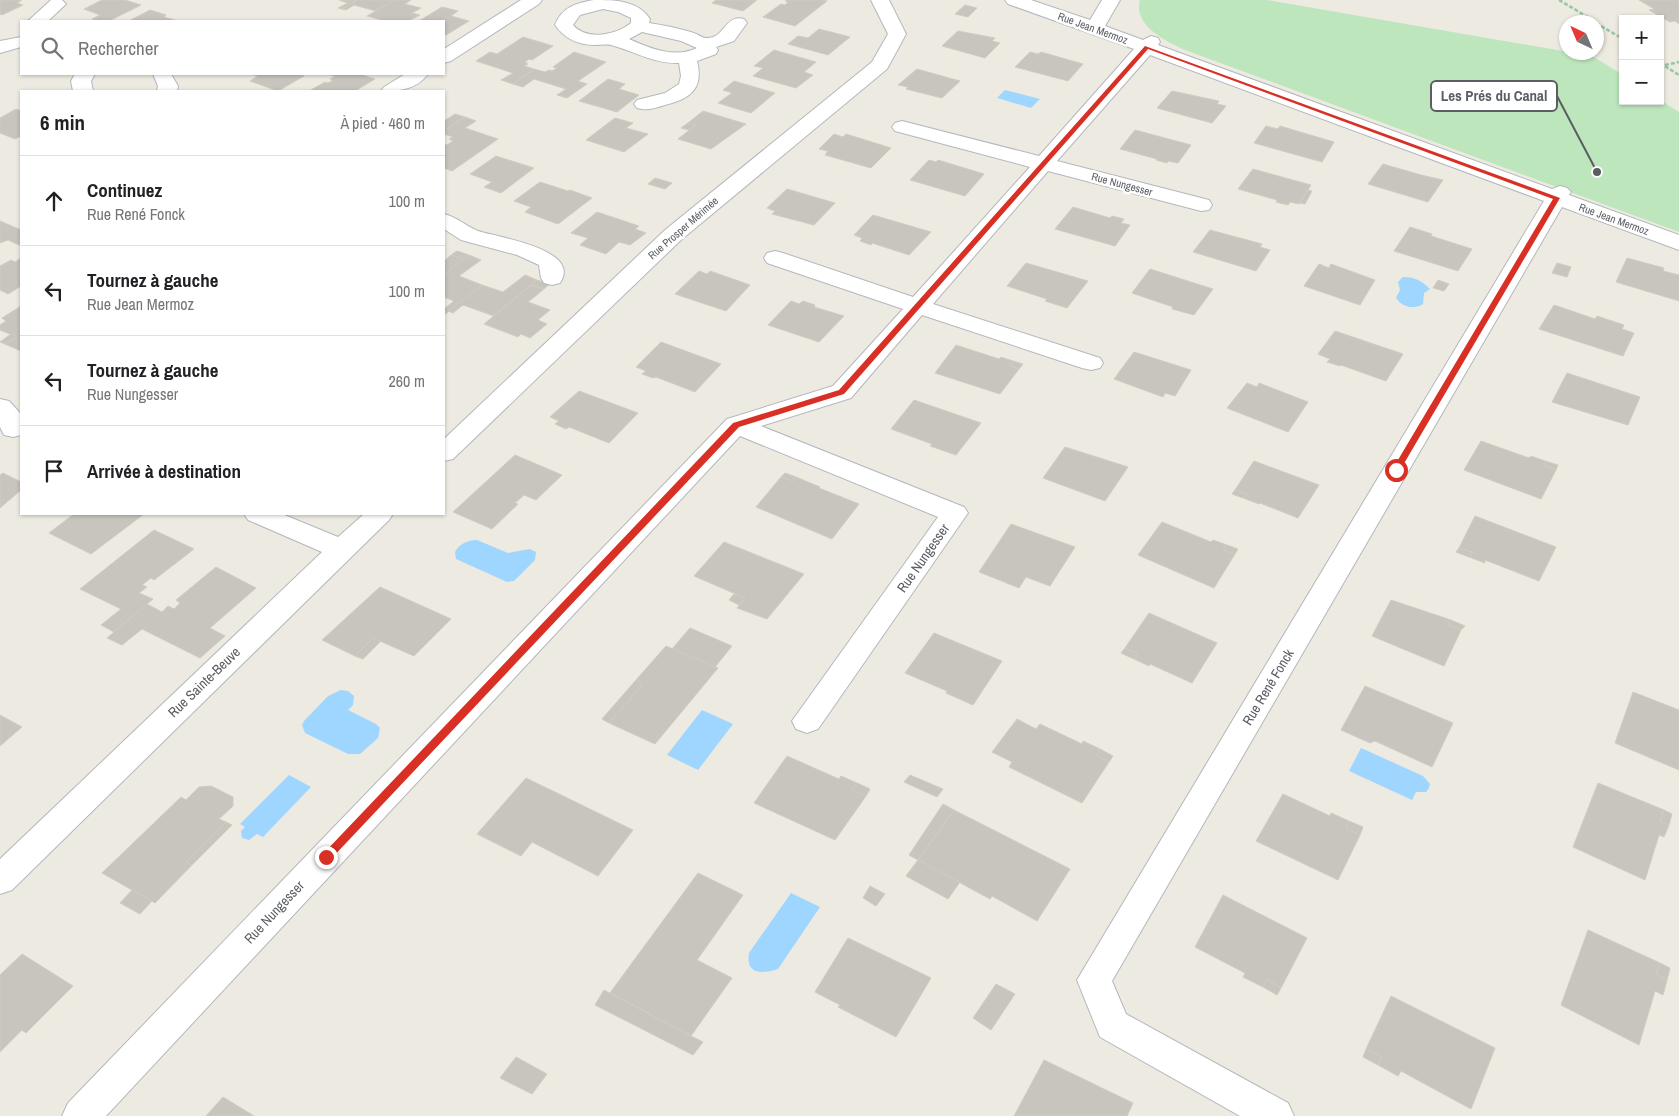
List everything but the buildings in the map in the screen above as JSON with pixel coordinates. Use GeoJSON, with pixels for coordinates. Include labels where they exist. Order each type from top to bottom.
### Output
{"type":"FeatureCollection","features":[{"type":"Feature","properties":{"kind":"street","name":"Rue Prosper Mérimée"},"geometry":{"type":"LineString","coordinates":[[445,452],[673,235],[880,65],[897,34],[880,0]]}},
{"type":"Feature","properties":{"kind":"street","name":"Rue Jean Mermoz"},"geometry":{"type":"LineString","coordinates":[[1014,0],[1149,45],[1559,195],[1679,243]]}},
{"type":"Feature","properties":{"kind":"street"},"geometry":{"type":"LineString","coordinates":[[1094,28],[1111,0]]}},
{"type":"Feature","properties":{"kind":"street"},"geometry":{"type":"LineString","coordinates":[[38,20],[57,4]]}},
{"type":"Feature","properties":{"kind":"street"},"geometry":{"type":"LineString","coordinates":[[445,57],[541,6],[597,5],[625,7],[638,15],[640,21],[638,26],[622,36],[598,40],[575,35],[567,30],[564,25],[566,19],[541,6]]}},
{"type":"Feature","properties":{"kind":"street"},"geometry":{"type":"LineString","coordinates":[[706,44],[727,37],[738,23]]}},
{"type":"Feature","properties":{"kind":"street"},"geometry":{"type":"LineString","coordinates":[[611,38],[637,50],[672,57],[687,58],[701,55],[710,50],[706,44],[687,37],[638,26]]}},
{"type":"Feature","properties":{"kind":"street"},"geometry":{"type":"LineString","coordinates":[[0,48],[20,42]]}},
{"type":"Feature","properties":{"kind":"street","name":"Rue Nungesser"},"geometry":{"type":"LineString","coordinates":[[81,1116],[736,425],[842,392],[1149,45]]}},
{"type":"Feature","properties":{"kind":"street"},"geometry":{"type":"LineString","coordinates":[[644,104],[668,99],[682,92],[689,83],[690,77],[687,58]]}},
{"type":"Feature","properties":{"kind":"street"},"geometry":{"type":"LineString","coordinates":[[162,75],[168,86],[167,90]]}},
{"type":"Feature","properties":{"kind":"street"},"geometry":{"type":"LineString","coordinates":[[393,90],[416,75]]}},
{"type":"Feature","properties":{"kind":"street","name":"Rue Nungesser"},"geometry":{"type":"LineString","coordinates":[[902,127],[1201,205]]}},
{"type":"Feature","properties":{"kind":"street","name":"Rue René Fonck"},"geometry":{"type":"LineString","coordinates":[[1275,1116],[1113,1025],[1094,980],[1559,195]]}},
{"type":"Feature","properties":{"kind":"street"},"geometry":{"type":"LineString","coordinates":[[445,221],[469,236],[525,250],[548,261],[552,270],[552,278]]}},
{"type":"Feature","properties":{"kind":"street"},"geometry":{"type":"LineString","coordinates":[[775,258],[1091,363]]}},
{"type":"Feature","properties":{"kind":"street"},"geometry":{"type":"LineString","coordinates":[[0,407],[10,416],[11,431]]}},
{"type":"Feature","properties":{"kind":"street","name":"Rue Nungesser"},"geometry":{"type":"LineString","coordinates":[[736,425],[954,513],[807,722]]}},
{"type":"Feature","properties":{"kind":"street"},"geometry":{"type":"LineString","coordinates":[[259,515],[342,549],[379,515]]}},
{"type":"Feature","properties":{"kind":"street","name":"Rue Sainte-Beuve"},"geometry":{"type":"LineString","coordinates":[[0,880],[342,549]]}},
{"type":"Feature","properties":{"kind":"path"},"geometry":{"type":"LineString","coordinates":[[1560,0],[1583,15]]}},
{"type":"Feature","properties":{"kind":"path"},"geometry":{"type":"LineString","coordinates":[[1604,28],[1619,37]]}},
{"type":"Feature","properties":{"kind":"path"},"geometry":{"type":"LineString","coordinates":[[1664,65],[1679,62]]}},
{"type":"Feature","properties":{"kind":"path"},"geometry":{"type":"LineString","coordinates":[[1664,65],[1679,74]]}},
{"type":"Feature","properties":{"kind":"green space"},"geometry":{"type":"Polygon","coordinates":[[[1140,0],[1267,0],[1559,50],[1559,60],[1599,60],[1619,73],[1619,105],[1664,105],[1664,103],[1679,112],[1679,232],[1185,50],[1161,37],[1146,25],[1141,18],[1140,0]]]}},
{"type":"Feature","properties":{"kind":"water"},"geometry":{"type":"Polygon","coordinates":[[[1005,90],[1040,99],[1031,108],[997,98],[1005,90]]]}},
{"type":"Feature","properties":{"kind":"water"},"geometry":{"type":"Polygon","coordinates":[[[1403,277],[1418,280],[1430,289],[1424,293],[1423,304],[1420,306],[1408,307],[1401,304],[1396,298],[1400,290],[1398,282],[1403,277]]]}},
{"type":"Feature","properties":{"kind":"water"},"geometry":{"type":"Polygon","coordinates":[[[477,540],[508,553],[530,549],[536,552],[535,560],[514,581],[507,582],[456,559],[455,552],[461,545],[477,540]]]}},
{"type":"Feature","properties":{"kind":"water"},"geometry":{"type":"Polygon","coordinates":[[[341,690],[348,691],[354,696],[353,705],[348,710],[376,724],[380,728],[378,738],[360,754],[348,754],[305,733],[302,725],[328,696],[341,690]]]}},
{"type":"Feature","properties":{"kind":"water"},"geometry":{"type":"Polygon","coordinates":[[[702,710],[733,724],[698,770],[667,755],[702,710]]]}},
{"type":"Feature","properties":{"kind":"water"},"geometry":{"type":"Polygon","coordinates":[[[1361,748],[1423,776],[1430,784],[1429,788],[1426,792],[1416,792],[1412,800],[1349,771],[1361,748]]]}},
{"type":"Feature","properties":{"kind":"water"},"geometry":{"type":"Polygon","coordinates":[[[289,775],[311,787],[263,837],[257,834],[249,840],[242,838],[241,831],[245,827],[240,824],[289,775]]]}},
{"type":"Feature","properties":{"kind":"water"},"geometry":{"type":"Polygon","coordinates":[[[791,893],[820,907],[778,969],[767,972],[756,971],[752,969],[748,960],[749,953],[791,893]]]}},
{"type":"Feature","properties":{"kind":"place","name":"Les Prés du Canal"},"geometry":{"type":"Point","coordinates":[1597,172]}},
{"type":"Feature","properties":{"kind":"route"},"geometry":{"type":"LineString","coordinates":[[326,857],[736,425],[842,392],[1147,47],[1557,198],[1396,470]]}}]}
